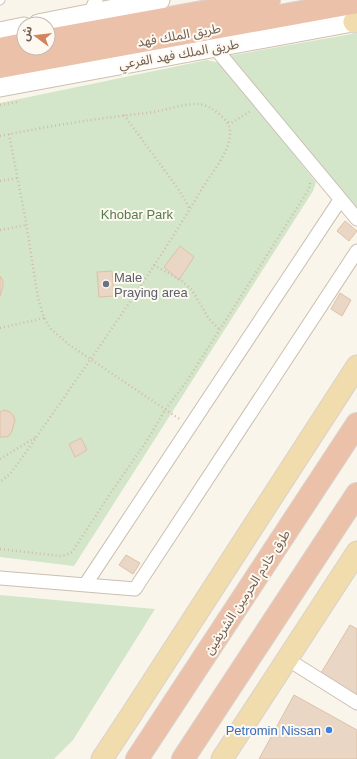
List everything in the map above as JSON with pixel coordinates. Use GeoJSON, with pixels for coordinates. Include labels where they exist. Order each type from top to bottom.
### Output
{"type":"FeatureCollection","features":[{"type":"Feature","properties":{"kind":"highway","name":"طريق الملك فهد"},"geometry":{"type":"LineString","coordinates":[[0,67],[273,9]]}},
{"type":"Feature","properties":{"kind":"highway","name":"طريق الملك فهد"},"geometry":{"type":"LineString","coordinates":[[56,39],[273,9],[356,17]]}},
{"type":"Feature","properties":{"kind":"highway"},"geometry":{"type":"LineString","coordinates":[[0,49],[16,46]]}},
{"type":"Feature","properties":{"kind":"highway","name":"طرق خادم الحرمين الشريفين"},"geometry":{"type":"LineString","coordinates":[[137,759],[357,424]]}},
{"type":"Feature","properties":{"kind":"highway"},"geometry":{"type":"LineString","coordinates":[[183,759],[357,494]]}},
{"type":"Feature","properties":{"kind":"main road"},"geometry":{"type":"LineString","coordinates":[[56,18],[93,7],[160,0]]}},
{"type":"Feature","properties":{"kind":"main road","name":"طريق الملك فهد الفرعي"},"geometry":{"type":"LineString","coordinates":[[0,87],[215,48],[356,17]]}},
{"type":"Feature","properties":{"kind":"main road"},"geometry":{"type":"LineString","coordinates":[[0,32],[16,29]]}},
{"type":"Feature","properties":{"kind":"main road"},"geometry":{"type":"LineString","coordinates":[[102,759],[132,715],[357,366]]}},
{"type":"Feature","properties":{"kind":"main road"},"geometry":{"type":"LineString","coordinates":[[222,759],[357,552]]}},
{"type":"Feature","properties":{"kind":"main road"},"geometry":{"type":"LineString","coordinates":[[90,759],[132,715]]}},
{"type":"Feature","properties":{"kind":"street"},"geometry":{"type":"LineString","coordinates":[[215,48],[257,108],[357,219]]}},
{"type":"Feature","properties":{"kind":"street"},"geometry":{"type":"LineString","coordinates":[[85,585],[340,200]]}},
{"type":"Feature","properties":{"kind":"street"},"geometry":{"type":"LineString","coordinates":[[0,578],[135,589],[357,251]]}},
{"type":"Feature","properties":{"kind":"street"},"geometry":{"type":"LineString","coordinates":[[287,659],[357,703]]}},
{"type":"Feature","properties":{"kind":"path"},"geometry":{"type":"LineString","coordinates":[[0,105],[22,100]]}},
{"type":"Feature","properties":{"kind":"path"},"geometry":{"type":"LineString","coordinates":[[0,136],[123,115],[148,113],[188,104],[199,104],[213,109],[228,122],[230,130],[226,149],[222,158],[154,265],[37,437],[10,474],[0,482]]}},
{"type":"Feature","properties":{"kind":"path"},"geometry":{"type":"LineString","coordinates":[[247,105],[257,108]]}},
{"type":"Feature","properties":{"kind":"path"},"geometry":{"type":"LineString","coordinates":[[228,122],[231,123],[257,108]]}},
{"type":"Feature","properties":{"kind":"path"},"geometry":{"type":"LineString","coordinates":[[123,115],[179,190],[190,209]]}},
{"type":"Feature","properties":{"kind":"path"},"geometry":{"type":"LineString","coordinates":[[9,134],[18,178],[38,298],[44,318],[50,328],[68,344],[91,358],[190,426]]}},
{"type":"Feature","properties":{"kind":"path"},"geometry":{"type":"LineString","coordinates":[[0,181],[18,178]]}},
{"type":"Feature","properties":{"kind":"path"},"geometry":{"type":"LineString","coordinates":[[0,549],[60,556],[66,556],[72,552],[112,490],[187,381],[309,188],[310,183]]}},
{"type":"Feature","properties":{"kind":"path"},"geometry":{"type":"LineString","coordinates":[[0,230],[26,225]]}},
{"type":"Feature","properties":{"kind":"path"},"geometry":{"type":"LineString","coordinates":[[154,265],[182,281],[192,290],[209,319],[219,329]]}},
{"type":"Feature","properties":{"kind":"path"},"geometry":{"type":"LineString","coordinates":[[0,328],[44,318]]}},
{"type":"Feature","properties":{"kind":"path"},"geometry":{"type":"LineString","coordinates":[[0,458],[37,437]]}},
{"type":"Feature","properties":{"kind":"green space"},"geometry":{"type":"Polygon","coordinates":[[[357,33],[357,210],[222,57],[357,33]]]}},
{"type":"Feature","properties":{"kind":"green space","name":"Khobar Park"},"geometry":{"type":"Polygon","coordinates":[[[207,60],[220,63],[316,182],[313,191],[74,566],[0,557],[0,103],[207,60]]]}},
{"type":"Feature","properties":{"kind":"green space"},"geometry":{"type":"Polygon","coordinates":[[[0,595],[155,609],[73,740],[54,759],[0,759],[0,595]]]}},
{"type":"Feature","properties":{"kind":"building"},"geometry":{"type":"Polygon","coordinates":[[[345,221],[357,231],[349,241],[337,231],[345,221]]]}},
{"type":"Feature","properties":{"kind":"building"},"geometry":{"type":"Polygon","coordinates":[[[180,246],[194,257],[179,280],[164,267],[180,246]]]}},
{"type":"Feature","properties":{"kind":"building","name":"Male Praying area"},"geometry":{"type":"Polygon","coordinates":[[[112,271],[114,296],[99,297],[97,272],[112,271]]]}},
{"type":"Feature","properties":{"kind":"building"},"geometry":{"type":"Polygon","coordinates":[[[0,276],[3,281],[3,286],[0,296],[0,276]]]}},
{"type":"Feature","properties":{"kind":"building"},"geometry":{"type":"Polygon","coordinates":[[[340,293],[351,300],[342,316],[331,309],[340,293]]]}},
{"type":"Feature","properties":{"kind":"building"},"geometry":{"type":"Polygon","coordinates":[[[4,410],[10,412],[15,420],[9,436],[0,437],[0,412],[4,410]]]}},
{"type":"Feature","properties":{"kind":"building"},"geometry":{"type":"Polygon","coordinates":[[[81,438],[87,450],[75,457],[69,444],[81,438]]]}},
{"type":"Feature","properties":{"kind":"building"},"geometry":{"type":"Polygon","coordinates":[[[126,555],[140,563],[133,574],[119,565],[126,555]]]}},
{"type":"Feature","properties":{"kind":"building"},"geometry":{"type":"Polygon","coordinates":[[[350,625],[357,629],[357,695],[321,673],[350,625]]]}},
{"type":"Feature","properties":{"kind":"building"},"geometry":{"type":"Polygon","coordinates":[[[294,695],[357,730],[357,759],[259,759],[294,695]]]}},
{"type":"Feature","properties":{"kind":"place","name":"Male Praying area"},"geometry":{"type":"Point","coordinates":[106,284]}},
{"type":"Feature","properties":{"kind":"place","name":"Petromin Nissan"},"geometry":{"type":"Point","coordinates":[329,730]}}]}
